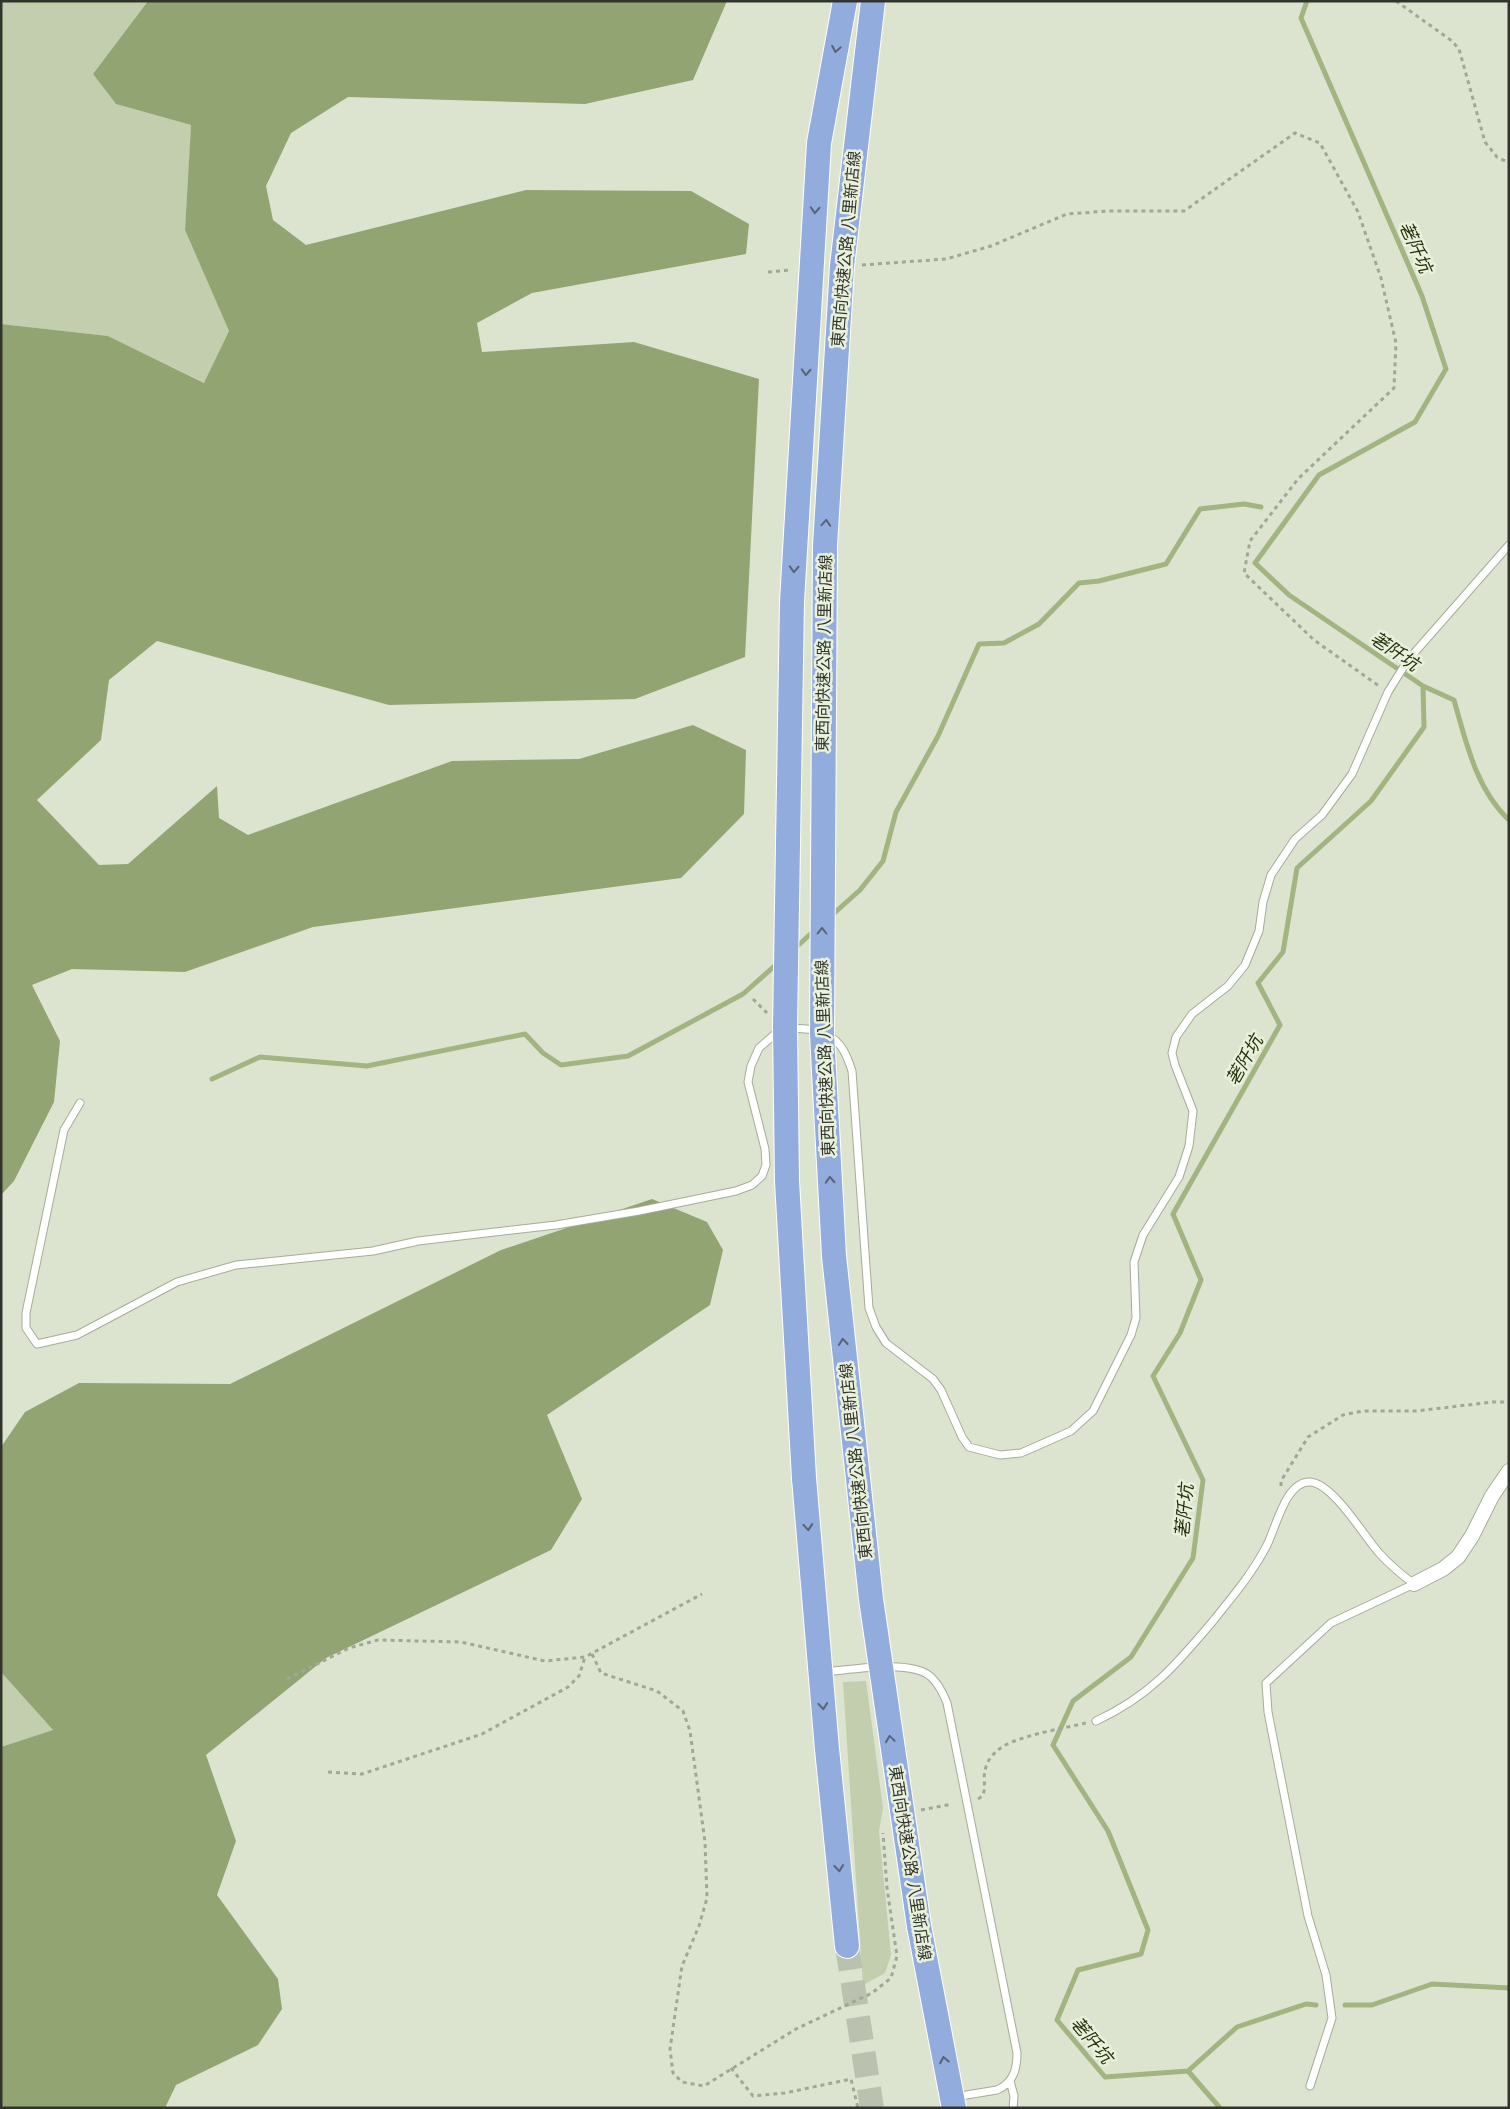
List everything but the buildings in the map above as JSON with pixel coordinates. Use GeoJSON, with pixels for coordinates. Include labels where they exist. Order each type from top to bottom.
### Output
{"type":"FeatureCollection","features":[{"type":"Feature","properties":{"kind":"highway","name":"東西向快速公路 八里新店線"},"geometry":{"type":"LineString","coordinates":[[845,1],[819,143],[792,602],[786,1046],[787,1181],[804,1478],[820,1672],[848,1946]]}},
{"type":"Feature","properties":{"kind":"highway","name":"東西向快速公路 八里新店線"},"geometry":{"type":"LineString","coordinates":[[873,1],[842,266],[825,546],[822,1034],[834,1256],[871,1600],[919,1926],[953,2102]]}},
{"type":"Feature","properties":{"kind":"street"},"geometry":{"type":"LineString","coordinates":[[1414,1584],[1443,1569],[1458,1557],[1472,1536],[1492,1496],[1509,1471]]}},
{"type":"Feature","properties":{"kind":"lane"},"geometry":{"type":"LineString","coordinates":[[80,1103],[64,1130],[26,1313],[26,1328],[37,1344],[77,1335],[177,1282],[236,1265],[373,1251],[418,1241],[556,1224],[639,1211],[736,1191],[752,1185],[762,1176],[766,1164],[765,1149],[748,1082],[751,1066],[759,1048],[774,1035],[793,1028],[813,1028],[834,1038],[846,1052],[852,1071],[869,1308],[876,1327],[886,1343],[933,1379],[941,1390],[962,1437],[969,1446],[1000,1455],[1021,1453],[1071,1431],[1093,1411],[1131,1335],[1136,1318],[1134,1262],[1143,1235],[1179,1177],[1191,1138],[1193,1111],[1172,1053],[1176,1037],[1192,1014],[1228,986],[1246,965],[1259,931],[1263,902],[1271,875],[1283,854],[1295,839],[1322,815],[1352,774],[1390,690],[1408,660],[1509,544]]}},
{"type":"Feature","properties":{"kind":"lane"},"geometry":{"type":"LineString","coordinates":[[1096,1721],[1111,1714],[1151,1687],[1178,1663],[1251,1575],[1270,1540],[1288,1495],[1296,1486],[1310,1482],[1321,1486],[1334,1496],[1380,1554],[1414,1584],[1330,1623],[1266,1683],[1268,1712],[1308,1916],[1326,1975],[1332,2018],[1310,2086]]}},
{"type":"Feature","properties":{"kind":"lane"},"geometry":{"type":"LineString","coordinates":[[820,1672],[902,1666],[917,1668],[930,1676],[941,1688],[947,1703],[1016,2040],[1017,2063],[1010,2081],[997,2090],[953,2102]]}},
{"type":"Feature","properties":{"kind":"lane"},"geometry":{"type":"LineString","coordinates":[[1010,2081],[1014,2096],[1014,2108]]}},
{"type":"Feature","properties":{"kind":"path"},"geometry":{"type":"LineString","coordinates":[[1396,1],[1452,40],[1459,49],[1485,142],[1498,157],[1509,163]]}},
{"type":"Feature","properties":{"kind":"path"},"geometry":{"type":"LineString","coordinates":[[857,266],[946,259],[991,246],[1067,214],[1109,211],[1184,211],[1295,133],[1320,142],[1358,212],[1381,278],[1396,343],[1394,388],[1298,479],[1250,541],[1244,574],[1314,640],[1390,690]]}},
{"type":"Feature","properties":{"kind":"path"},"geometry":{"type":"LineString","coordinates":[[768,272],[798,270]]}},
{"type":"Feature","properties":{"kind":"path"},"geometry":{"type":"LineString","coordinates":[[1281,1514],[1281,1481],[1308,1437],[1342,1415],[1363,1411],[1416,1411],[1493,1402],[1509,1402]]}},
{"type":"Feature","properties":{"kind":"path"},"geometry":{"type":"LineString","coordinates":[[287,1678],[349,1648],[378,1640],[461,1642],[545,1661],[585,1658],[702,1594]]}},
{"type":"Feature","properties":{"kind":"path"},"geometry":{"type":"LineString","coordinates":[[592,1654],[602,1673],[657,1691],[683,1711],[690,1731],[706,1842],[707,1898],[699,1926],[682,1966],[670,2050],[673,2073],[682,2082],[704,2086],[796,2029],[872,1993],[890,1978],[898,1956],[887,1888],[883,1833],[886,1825]]}},
{"type":"Feature","properties":{"kind":"path"},"geometry":{"type":"LineString","coordinates":[[328,1772],[362,1774],[482,1734],[568,1687],[579,1676],[585,1658]]}},
{"type":"Feature","properties":{"kind":"path"},"geometry":{"type":"LineString","coordinates":[[977,1799],[982,1797],[985,1791],[984,1772],[998,1749],[1019,1739],[1096,1721]]}},
{"type":"Feature","properties":{"kind":"path"},"geometry":{"type":"LineString","coordinates":[[919,1811],[952,1804]]}},
{"type":"Feature","properties":{"kind":"path"},"geometry":{"type":"LineString","coordinates":[[731,2068],[753,2096],[785,2093],[851,2079],[858,2108]]}},
{"type":"Feature","properties":{"kind":"green space"},"geometry":{"type":"Polygon","coordinates":[[[1,1],[148,1],[93,74],[116,104],[191,125],[185,230],[229,331],[205,383],[108,336],[1,324],[1,1]]]}},
{"type":"Feature","properties":{"kind":"green space"},"geometry":{"type":"Polygon","coordinates":[[[148,1],[727,1],[693,80],[585,104],[348,97],[291,133],[266,186],[273,220],[306,245],[526,190],[691,191],[749,224],[746,254],[532,293],[477,323],[482,352],[634,342],[759,379],[745,657],[635,699],[389,705],[157,641],[109,680],[101,740],[37,800],[99,865],[128,864],[217,786],[219,818],[248,835],[452,761],[579,759],[693,725],[746,750],[744,814],[681,878],[313,927],[185,972],[72,969],[32,985],[60,1041],[54,1102],[14,1181],[1,1195],[1,324],[108,336],[204,383],[229,331],[185,230],[191,125],[116,104],[93,74],[148,1]]]}},
{"type":"Feature","properties":{"kind":"green space"},"geometry":{"type":"Polygon","coordinates":[[[652,1199],[707,1222],[723,1250],[710,1305],[547,1415],[582,1499],[551,1550],[326,1658],[206,1755],[236,1841],[217,1895],[278,1979],[282,2009],[258,2045],[176,2085],[165,2108],[1,2108],[1,1747],[53,1730],[1,1672],[1,1447],[25,1412],[79,1383],[230,1384],[501,1250],[652,1199]]]}},
{"type":"Feature","properties":{"kind":"green space"},"geometry":{"type":"Polygon","coordinates":[[[1,1672],[53,1730],[1,1747],[1,1672]]]}},
{"type":"Feature","properties":{"kind":"green space"},"geometry":{"type":"Polygon","coordinates":[[[866,1681],[883,1808],[879,1831],[891,1955],[885,1973],[863,1985],[843,1682],[866,1681]]]}},
{"type":"Feature","properties":{"kind":"waterway","name":"荖阡坑"},"geometry":{"type":"LineString","coordinates":[[1220,2108],[1188,2071],[1105,2077],[1057,2020],[1078,1970],[1141,1954],[1148,1930],[1108,1831],[1053,1745],[1073,1701],[1131,1657],[1193,1558],[1203,1480],[1153,1376],[1180,1333],[1201,1280],[1173,1214],[1280,1025],[1258,983],[1283,952],[1297,868],[1371,801],[1424,727],[1423,686],[1289,595],[1255,563],[1319,475],[1415,422],[1446,369],[1422,296],[1301,18],[1307,1]]}},
{"type":"Feature","properties":{"kind":"waterway"},"geometry":{"type":"LineString","coordinates":[[831,916],[860,890],[883,861],[896,812],[938,736],[979,644],[1004,643],[1039,624],[1079,583],[1099,581],[1166,564],[1200,509],[1244,504],[1261,507]]}},
{"type":"Feature","properties":{"kind":"waterway"},"geometry":{"type":"LineString","coordinates":[[1423,686],[1454,700],[1468,748],[1480,779],[1488,794],[1509,820]]}},
{"type":"Feature","properties":{"kind":"waterway"},"geometry":{"type":"LineString","coordinates":[[794,949],[815,930]]}},
{"type":"Feature","properties":{"kind":"waterway"},"geometry":{"type":"LineString","coordinates":[[212,1079],[260,1057],[367,1066],[525,1034],[543,1053],[561,1065],[628,1056],[743,994],[778,963]]}},
{"type":"Feature","properties":{"kind":"waterway"},"geometry":{"type":"LineString","coordinates":[[1345,2005],[1372,2005],[1432,1984],[1509,1988]]}},
{"type":"Feature","properties":{"kind":"waterway"},"geometry":{"type":"LineString","coordinates":[[1188,2071],[1237,2027],[1306,2004],[1316,2005]]}},
{"type":"Feature","properties":{"kind":"tunnel"},"geometry":{"type":"LineString","coordinates":[[847,1946],[872,2108]]}}]}
